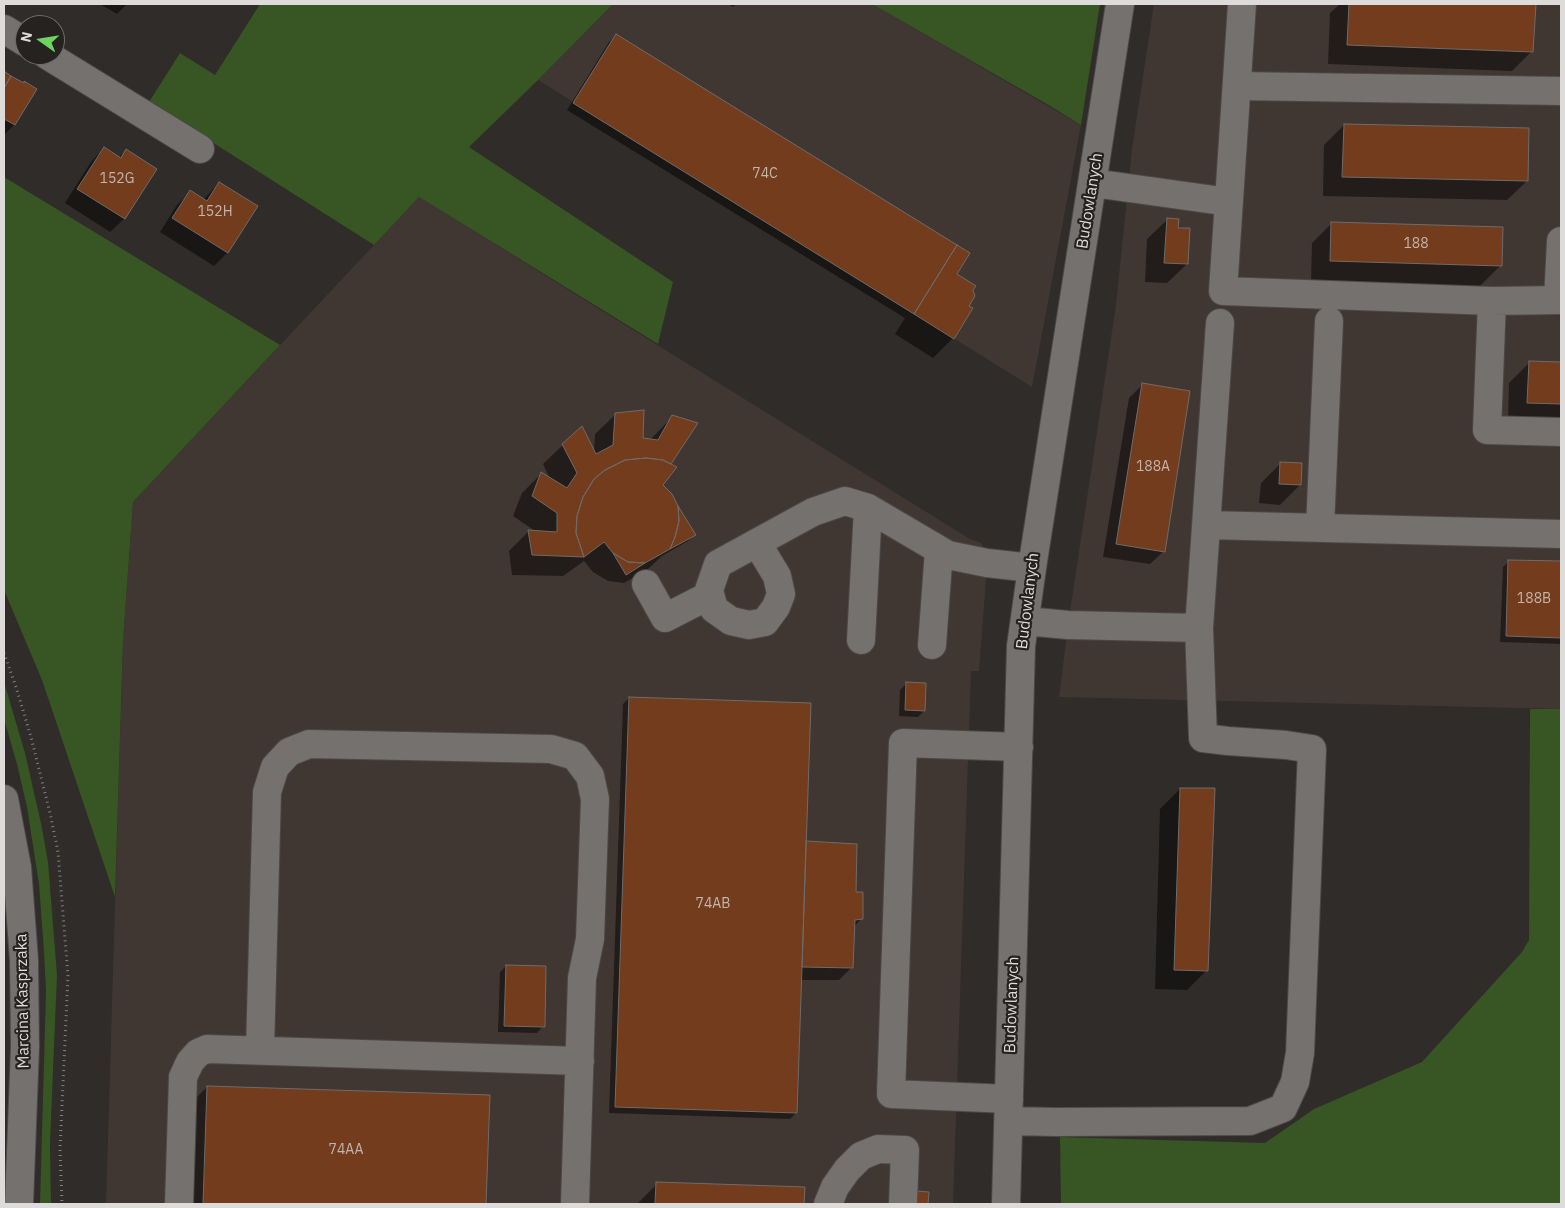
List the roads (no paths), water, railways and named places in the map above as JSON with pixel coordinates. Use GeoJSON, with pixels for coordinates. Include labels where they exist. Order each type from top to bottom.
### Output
{"type":"FeatureCollection","features":[{"type":"Feature","properties":{"kind":"street","name":"Budowlanych"},"geometry":{"type":"LineString","coordinates":[[1006,1204],[1021,646],[1120,4]]}},
{"type":"Feature","properties":{"kind":"street"},"geometry":{"type":"LineString","coordinates":[[1242,4],[1223,291],[1492,301],[1560,300],[1561,242]]}},
{"type":"Feature","properties":{"kind":"street"},"geometry":{"type":"LineString","coordinates":[[4,28],[15,35]]}},
{"type":"Feature","properties":{"kind":"street"},"geometry":{"type":"LineString","coordinates":[[63,65],[200,149]]}},
{"type":"Feature","properties":{"kind":"street"},"geometry":{"type":"LineString","coordinates":[[1236,86],[1561,91]]}},
{"type":"Feature","properties":{"kind":"street"},"geometry":{"type":"LineString","coordinates":[[1092,182],[1229,202]]}},
{"type":"Feature","properties":{"kind":"street"},"geometry":{"type":"LineString","coordinates":[[1492,301],[1488,430],[1561,432]]}},
{"type":"Feature","properties":{"kind":"street"},"geometry":{"type":"LineString","coordinates":[[1320,528],[1329,321]]}},
{"type":"Feature","properties":{"kind":"street"},"geometry":{"type":"LineString","coordinates":[[1019,747],[903,743],[891,1094],[1009,1110],[1056,1122],[1250,1121],[1283,1108],[1295,1082],[1300,1053],[1312,749],[1203,738],[1199,628],[1220,323]]}},
{"type":"Feature","properties":{"kind":"street"},"geometry":{"type":"LineString","coordinates":[[757,543],[777,576],[781,594],[776,608],[764,622],[749,625],[731,620],[714,609],[709,590],[718,564],[813,512],[845,501],[868,508],[948,555],[987,563],[1032,568]]}},
{"type":"Feature","properties":{"kind":"street"},"geometry":{"type":"LineString","coordinates":[[861,640],[868,508]]}},
{"type":"Feature","properties":{"kind":"street"},"geometry":{"type":"LineString","coordinates":[[1206,525],[1561,534]]}},
{"type":"Feature","properties":{"kind":"street"},"geometry":{"type":"LineString","coordinates":[[932,645],[939,550]]}},
{"type":"Feature","properties":{"kind":"street"},"geometry":{"type":"LineString","coordinates":[[646,584],[665,618],[710,595]]}},
{"type":"Feature","properties":{"kind":"street"},"geometry":{"type":"LineString","coordinates":[[1025,621],[1068,625],[1199,628]]}},
{"type":"Feature","properties":{"kind":"street"},"geometry":{"type":"LineString","coordinates":[[260,1050],[267,792],[274,767],[289,752],[309,744],[551,749],[575,756],[590,776],[595,799],[590,939],[582,978],[575,1204]]}},
{"type":"Feature","properties":{"kind":"street","name":"Marcina Kasprzaka"},"geometry":{"type":"LineString","coordinates":[[4,798],[17,867],[24,960],[25,1047],[19,1204]]}},
{"type":"Feature","properties":{"kind":"street"},"geometry":{"type":"LineString","coordinates":[[179,1204],[183,1077],[190,1062],[198,1053],[207,1049],[580,1061]]}},
{"type":"Feature","properties":{"kind":"street"},"geometry":{"type":"LineString","coordinates":[[828,1204],[835,1187],[847,1170],[861,1156],[878,1149],[905,1150],[903,1204]]}}]}
